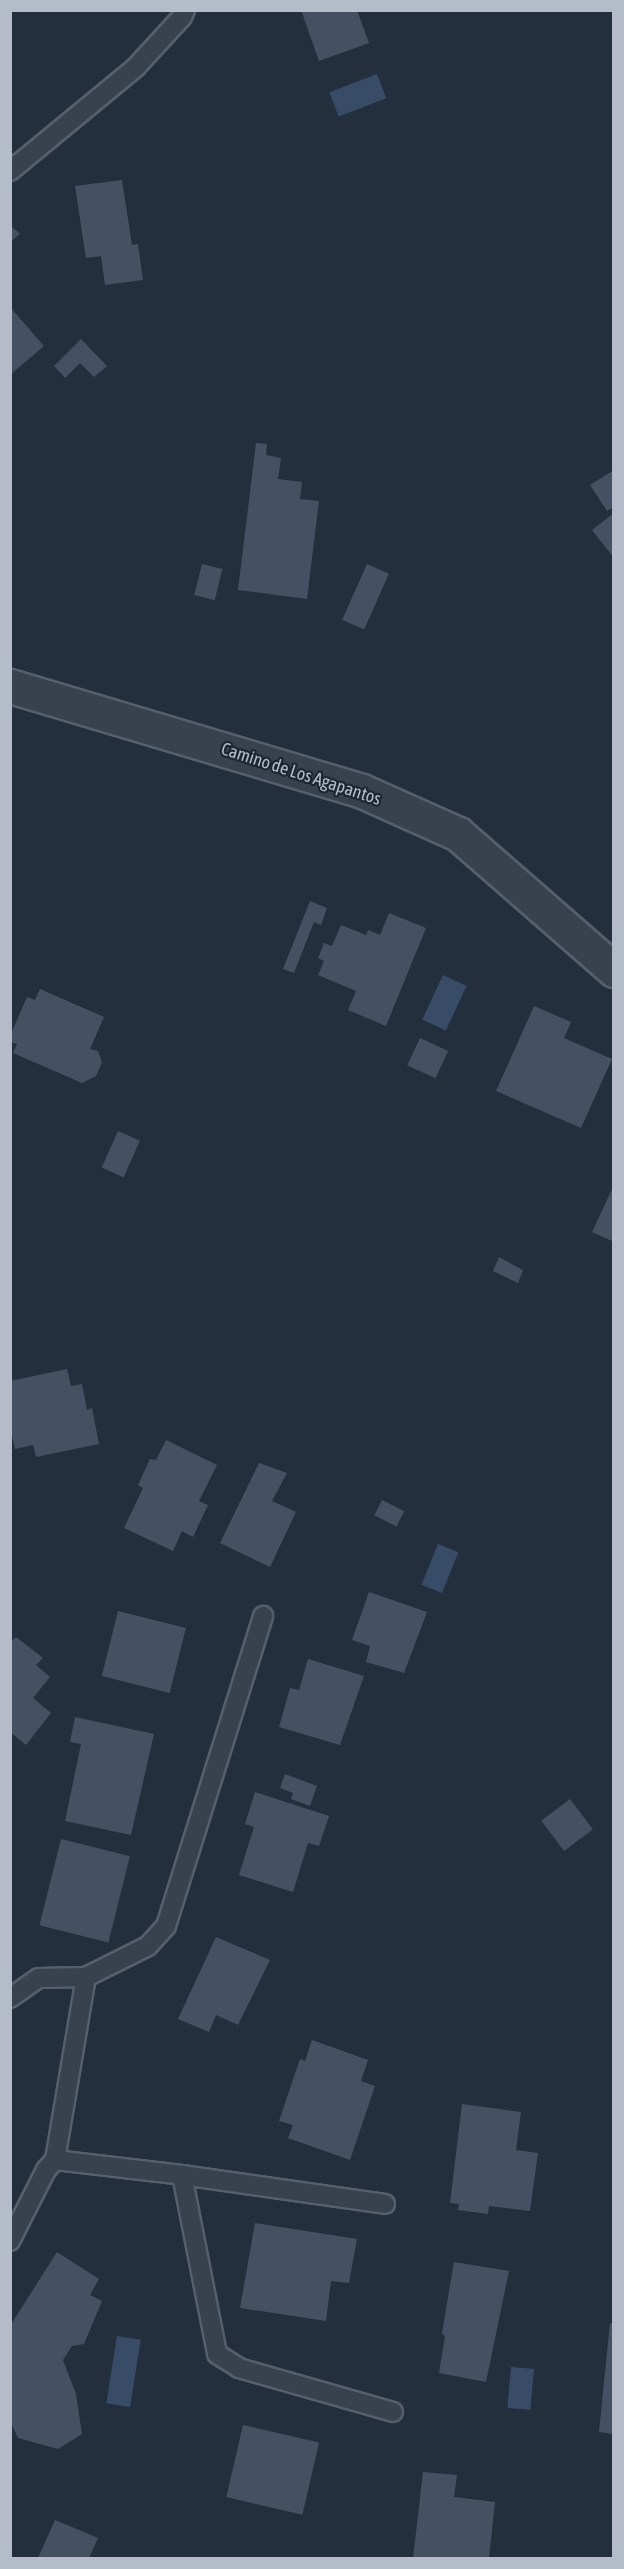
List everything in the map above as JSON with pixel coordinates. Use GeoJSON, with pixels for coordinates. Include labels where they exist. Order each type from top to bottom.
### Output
{"type":"FeatureCollection","features":[{"type":"Feature","properties":{"kind":"street","name":"Camino de Los Agapantos"},"geometry":{"type":"LineString","coordinates":[[10,686],[362,791],[458,834],[614,970]]}},
{"type":"Feature","properties":{"kind":"lane"},"geometry":{"type":"LineString","coordinates":[[10,171],[136,67],[182,17],[184,10]]}},
{"type":"Feature","properties":{"kind":"lane"},"geometry":{"type":"LineString","coordinates":[[10,1998],[39,1978],[86,1977],[148,1946],[166,1926],[263,1616]]}},
{"type":"Feature","properties":{"kind":"lane"},"geometry":{"type":"LineString","coordinates":[[10,2241],[46,2170],[55,2160],[86,1977]]}},
{"type":"Feature","properties":{"kind":"lane"},"geometry":{"type":"LineString","coordinates":[[55,2160],[182,2175],[385,2204]]}},
{"type":"Feature","properties":{"kind":"lane"},"geometry":{"type":"LineString","coordinates":[[182,2175],[218,2354],[239,2368],[393,2412]]}},
{"type":"Feature","properties":{"kind":"water"},"geometry":{"type":"Polygon","coordinates":[[[377,74],[386,98],[339,117],[329,92],[377,74]]]}},
{"type":"Feature","properties":{"kind":"water"},"geometry":{"type":"Polygon","coordinates":[[[443,975],[467,986],[446,1030],[422,1019],[443,975]]]}},
{"type":"Feature","properties":{"kind":"water"},"geometry":{"type":"Polygon","coordinates":[[[438,1544],[458,1552],[442,1593],[422,1585],[438,1544]]]}},
{"type":"Feature","properties":{"kind":"water"},"geometry":{"type":"Polygon","coordinates":[[[117,2336],[141,2340],[130,2407],[106,2403],[117,2336]]]}},
{"type":"Feature","properties":{"kind":"water"},"geometry":{"type":"Polygon","coordinates":[[[511,2367],[534,2369],[530,2410],[507,2408],[511,2367]]]}},
{"type":"Feature","properties":{"kind":"building"},"geometry":{"type":"Polygon","coordinates":[[[301,10],[357,10],[369,43],[319,61],[301,10]]]}},
{"type":"Feature","properties":{"kind":"building"},"geometry":{"type":"Polygon","coordinates":[[[122,180],[132,245],[138,244],[143,280],[105,285],[101,256],[86,258],[75,186],[122,180]]]}},
{"type":"Feature","properties":{"kind":"building"},"geometry":{"type":"Polygon","coordinates":[[[10,225],[20,234],[10,242],[10,225]]]}},
{"type":"Feature","properties":{"kind":"building"},"geometry":{"type":"Polygon","coordinates":[[[10,307],[44,346],[10,375],[10,307]]]}},
{"type":"Feature","properties":{"kind":"building"},"geometry":{"type":"Polygon","coordinates":[[[81,339],[107,366],[94,377],[80,363],[65,378],[54,366],[81,339]]]}},
{"type":"Feature","properties":{"kind":"building"},"geometry":{"type":"Polygon","coordinates":[[[256,443],[267,444],[266,455],[281,458],[278,479],[302,482],[300,499],[319,501],[307,599],[238,590],[256,443]]]}},
{"type":"Feature","properties":{"kind":"building"},"geometry":{"type":"Polygon","coordinates":[[[614,470],[614,507],[607,511],[590,485],[614,470]]]}},
{"type":"Feature","properties":{"kind":"building"},"geometry":{"type":"Polygon","coordinates":[[[614,513],[614,558],[592,530],[614,513]]]}},
{"type":"Feature","properties":{"kind":"building"},"geometry":{"type":"Polygon","coordinates":[[[202,564],[222,569],[215,600],[194,595],[202,564]]]}},
{"type":"Feature","properties":{"kind":"building"},"geometry":{"type":"Polygon","coordinates":[[[367,564],[389,574],[364,629],[342,620],[367,564]]]}},
{"type":"Feature","properties":{"kind":"building"},"geometry":{"type":"Polygon","coordinates":[[[310,901],[327,908],[321,925],[314,922],[294,973],[283,969],[310,901]]]}},
{"type":"Feature","properties":{"kind":"building"},"geometry":{"type":"Polygon","coordinates":[[[389,913],[426,928],[386,1026],[348,1010],[356,991],[318,975],[324,961],[318,958],[324,943],[332,946],[341,925],[366,935],[368,930],[380,935],[389,913]]]}},
{"type":"Feature","properties":{"kind":"building"},"geometry":{"type":"Polygon","coordinates":[[[40,989],[104,1017],[90,1049],[98,1051],[102,1062],[96,1076],[82,1083],[13,1053],[17,1044],[10,1042],[10,1036],[27,997],[35,1000],[40,989]]]}},
{"type":"Feature","properties":{"kind":"building"},"geometry":{"type":"Polygon","coordinates":[[[534,1006],[571,1022],[564,1038],[612,1059],[581,1128],[496,1091],[534,1006]]]}},
{"type":"Feature","properties":{"kind":"building"},"geometry":{"type":"Polygon","coordinates":[[[420,1038],[448,1051],[435,1078],[407,1065],[420,1038]]]}},
{"type":"Feature","properties":{"kind":"building"},"geometry":{"type":"Polygon","coordinates":[[[118,1131],[140,1141],[124,1177],[102,1168],[118,1131]]]}},
{"type":"Feature","properties":{"kind":"building"},"geometry":{"type":"Polygon","coordinates":[[[614,1185],[614,1242],[592,1232],[614,1185]]]}},
{"type":"Feature","properties":{"kind":"building"},"geometry":{"type":"Polygon","coordinates":[[[499,1257],[523,1270],[518,1283],[493,1271],[499,1257]]]}},
{"type":"Feature","properties":{"kind":"building"},"geometry":{"type":"Polygon","coordinates":[[[67,1369],[71,1386],[82,1384],[87,1410],[92,1408],[99,1444],[36,1457],[33,1445],[15,1449],[10,1427],[10,1381],[67,1369]]]}},
{"type":"Feature","properties":{"kind":"building"},"geometry":{"type":"Polygon","coordinates":[[[166,1440],[217,1465],[199,1501],[208,1505],[193,1537],[182,1531],[173,1551],[124,1528],[143,1488],[138,1485],[150,1459],[156,1460],[166,1440]]]}},
{"type":"Feature","properties":{"kind":"building"},"geometry":{"type":"Polygon","coordinates":[[[259,1463],[287,1473],[272,1501],[296,1512],[270,1567],[220,1543],[259,1463]]]}},
{"type":"Feature","properties":{"kind":"building"},"geometry":{"type":"Polygon","coordinates":[[[382,1500],[404,1511],[397,1526],[374,1515],[382,1500]]]}},
{"type":"Feature","properties":{"kind":"building"},"geometry":{"type":"Polygon","coordinates":[[[369,1592],[427,1612],[404,1673],[366,1662],[370,1646],[352,1640],[369,1592]]]}},
{"type":"Feature","properties":{"kind":"building"},"geometry":{"type":"Polygon","coordinates":[[[118,1611],[186,1628],[170,1693],[102,1676],[118,1611]]]}},
{"type":"Feature","properties":{"kind":"building"},"geometry":{"type":"Polygon","coordinates":[[[16,1637],[43,1658],[36,1665],[50,1677],[33,1698],[51,1713],[26,1745],[10,1732],[10,1643],[16,1637]]]}},
{"type":"Feature","properties":{"kind":"building"},"geometry":{"type":"Polygon","coordinates":[[[308,1659],[364,1676],[340,1745],[279,1727],[290,1688],[299,1690],[308,1659]]]}},
{"type":"Feature","properties":{"kind":"building"},"geometry":{"type":"Polygon","coordinates":[[[75,1717],[154,1734],[131,1835],[65,1821],[81,1744],[70,1742],[75,1717]]]}},
{"type":"Feature","properties":{"kind":"building"},"geometry":{"type":"Polygon","coordinates":[[[285,1774],[317,1786],[310,1806],[291,1799],[293,1793],[280,1788],[285,1774]]]}},
{"type":"Feature","properties":{"kind":"building"},"geometry":{"type":"Polygon","coordinates":[[[255,1792],[329,1816],[319,1846],[308,1843],[293,1892],[239,1875],[254,1827],[245,1824],[255,1792]]]}},
{"type":"Feature","properties":{"kind":"building"},"geometry":{"type":"Polygon","coordinates":[[[570,1799],[593,1829],[564,1851],[541,1821],[570,1799]]]}},
{"type":"Feature","properties":{"kind":"building"},"geometry":{"type":"Polygon","coordinates":[[[61,1839],[130,1856],[108,1943],[39,1925],[61,1839]]]}},
{"type":"Feature","properties":{"kind":"building"},"geometry":{"type":"Polygon","coordinates":[[[216,1937],[270,1960],[238,2025],[216,2015],[209,2032],[178,2019],[216,1937]]]}},
{"type":"Feature","properties":{"kind":"building"},"geometry":{"type":"Polygon","coordinates":[[[312,2040],[368,2060],[361,2081],[375,2086],[350,2160],[288,2138],[293,2125],[279,2121],[300,2059],[305,2061],[312,2040]]]}},
{"type":"Feature","properties":{"kind":"building"},"geometry":{"type":"Polygon","coordinates":[[[462,2104],[521,2112],[516,2150],[538,2153],[530,2211],[489,2206],[488,2214],[458,2210],[459,2204],[450,2203],[462,2104]]]}},
{"type":"Feature","properties":{"kind":"building"},"geometry":{"type":"Polygon","coordinates":[[[255,2223],[357,2239],[349,2283],[331,2281],[326,2321],[240,2308],[255,2223]]]}},
{"type":"Feature","properties":{"kind":"building"},"geometry":{"type":"Polygon","coordinates":[[[57,2252],[99,2279],[90,2295],[102,2301],[84,2344],[72,2346],[63,2360],[76,2394],[82,2434],[58,2449],[18,2438],[10,2421],[10,2326],[57,2252]]]}},
{"type":"Feature","properties":{"kind":"building"},"geometry":{"type":"Polygon","coordinates":[[[454,2262],[509,2271],[486,2382],[439,2373],[445,2336],[442,2333],[454,2262]]]}},
{"type":"Feature","properties":{"kind":"building"},"geometry":{"type":"Polygon","coordinates":[[[610,2323],[614,2324],[614,2434],[599,2432],[610,2323]]]}},
{"type":"Feature","properties":{"kind":"building"},"geometry":{"type":"Polygon","coordinates":[[[243,2425],[319,2443],[302,2515],[226,2497],[243,2425]]]}},
{"type":"Feature","properties":{"kind":"building"},"geometry":{"type":"Polygon","coordinates":[[[423,2472],[457,2475],[454,2497],[495,2502],[489,2558],[413,2558],[423,2472]]]}},
{"type":"Feature","properties":{"kind":"building"},"geometry":{"type":"Polygon","coordinates":[[[55,2520],[98,2538],[89,2558],[38,2558],[55,2520]]]}}]}
